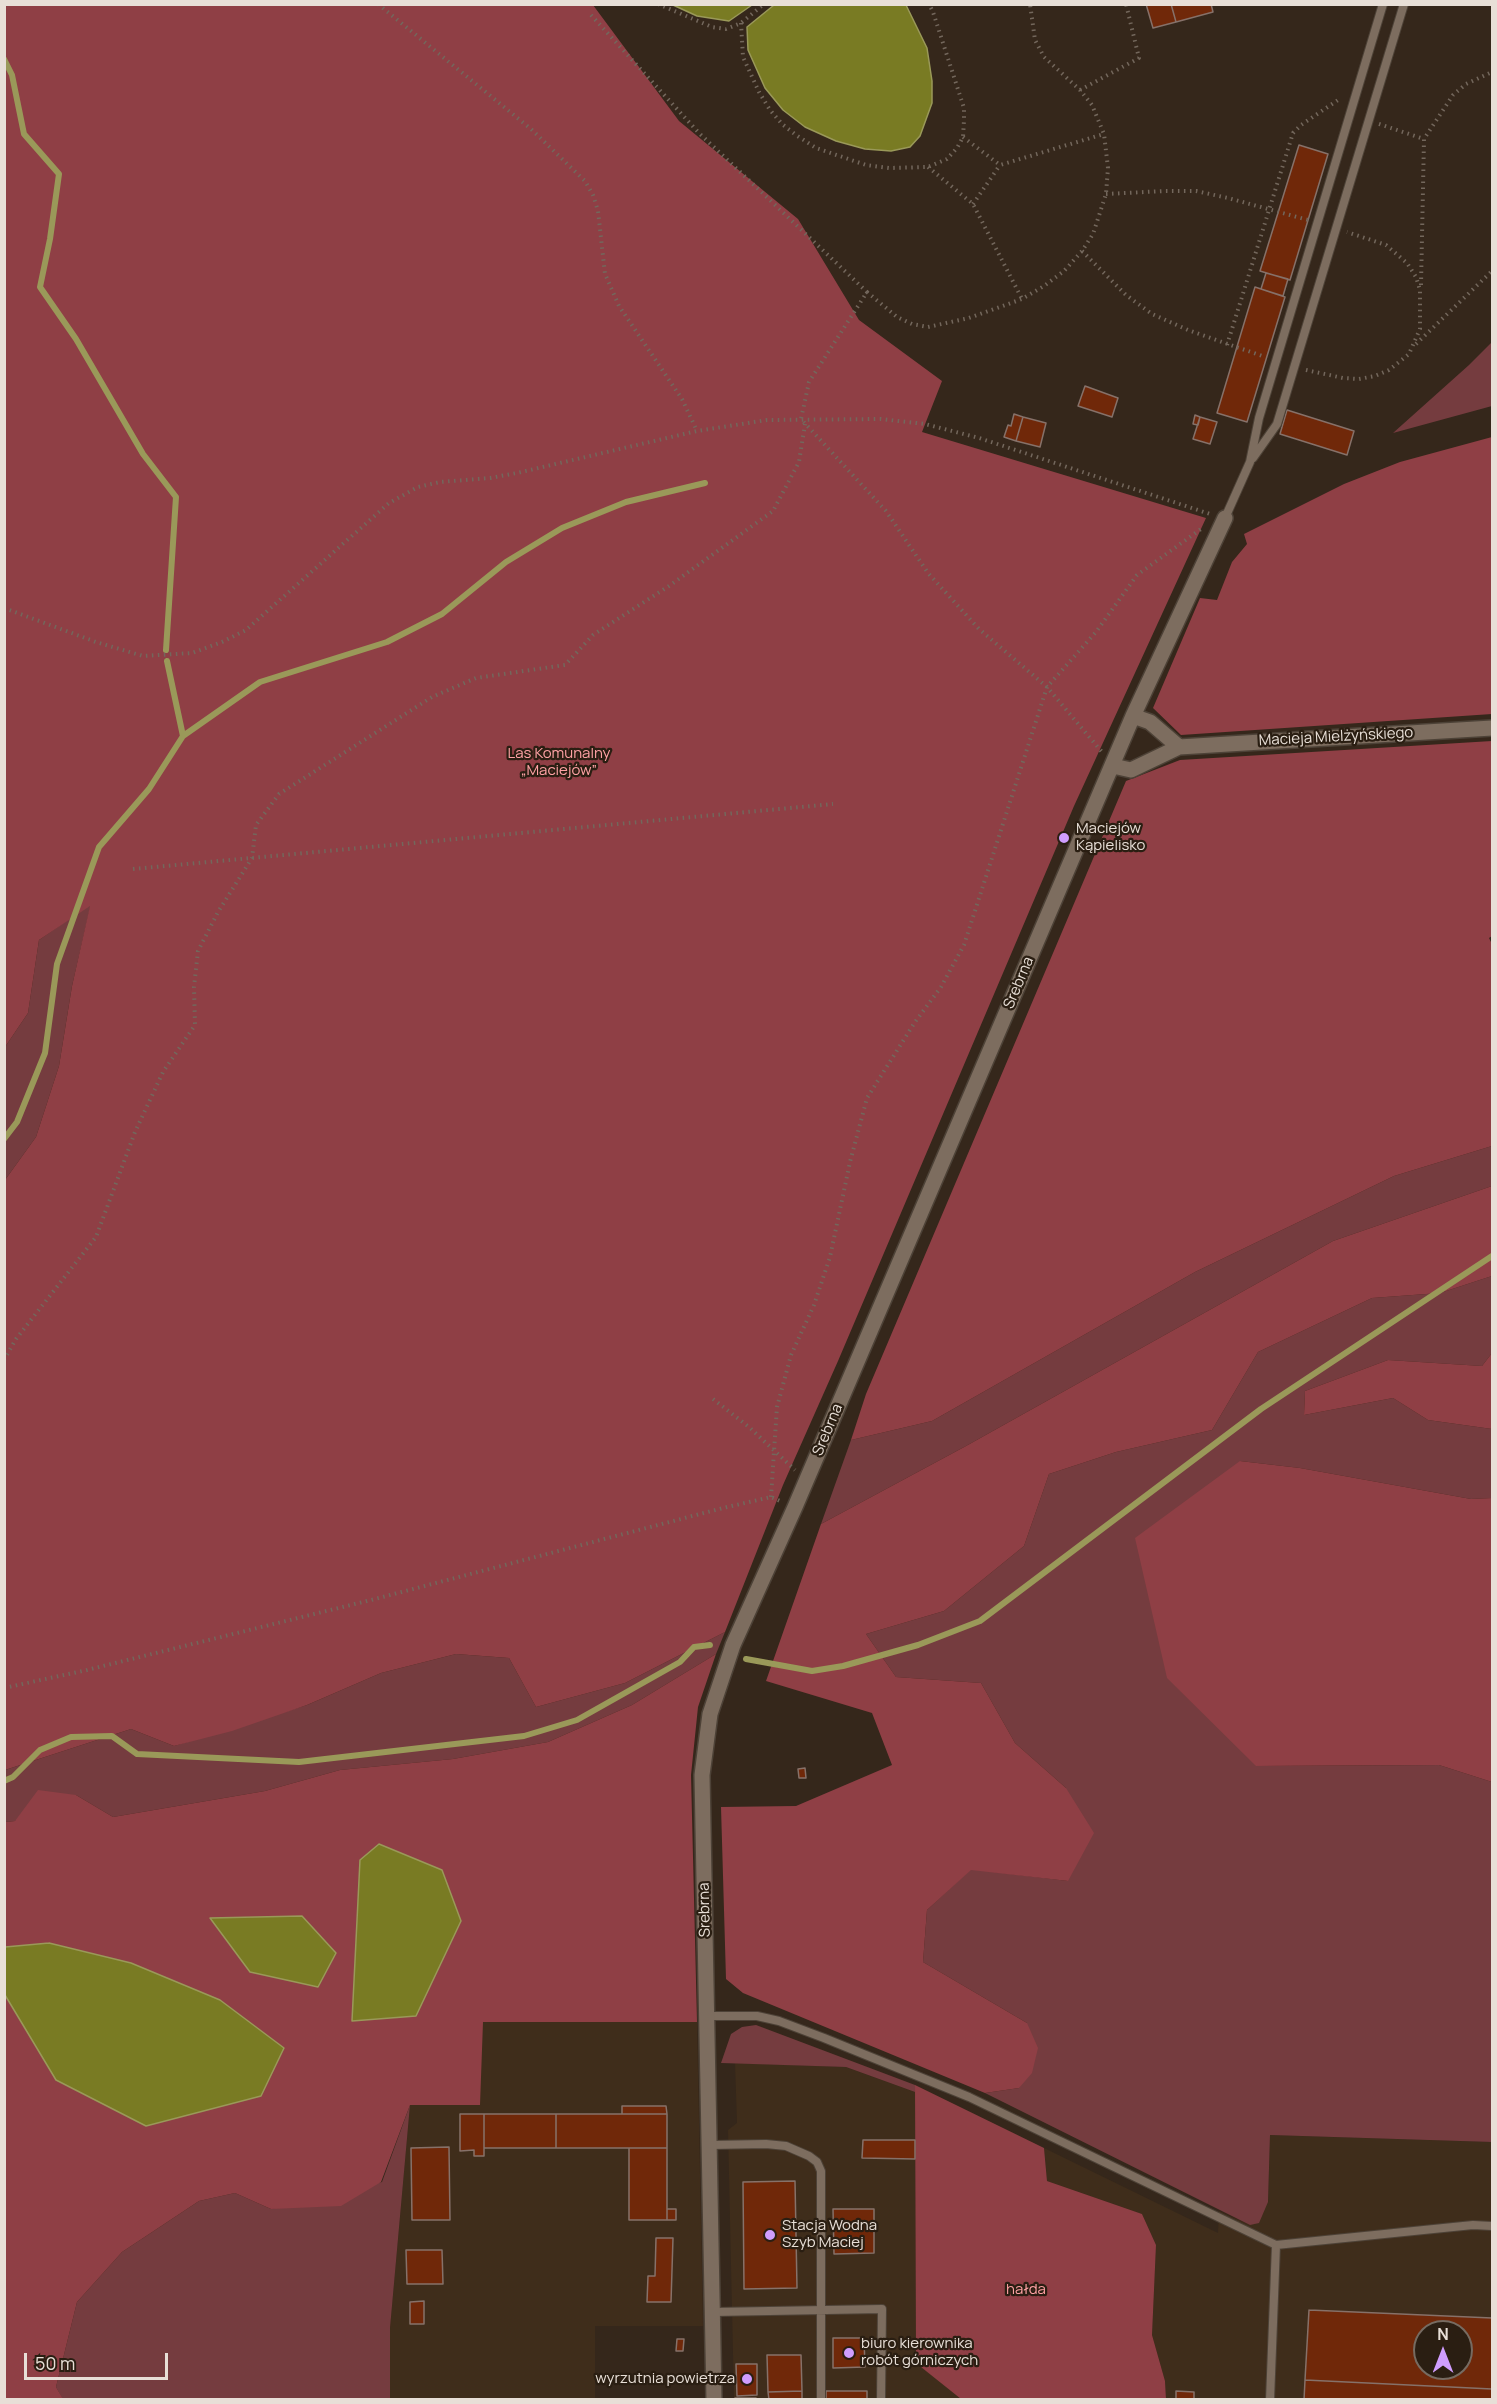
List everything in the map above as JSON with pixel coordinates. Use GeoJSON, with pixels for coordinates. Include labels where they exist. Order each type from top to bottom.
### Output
{"type":"FeatureCollection","features":[{"type":"Feature","properties":{"kind":"street","name":"Srebrna"},"geometry":{"type":"LineString","coordinates":[[714,2400],[702,1775],[710,1714],[733,1645],[806,1482],[1133,716],[1222,517]]}},
{"type":"Feature","properties":{"kind":"street"},"geometry":{"type":"LineString","coordinates":[[1133,716],[1150,722],[1179,747]]}},
{"type":"Feature","properties":{"kind":"street","name":"Macieja Mielżyńskiego"},"geometry":{"type":"LineString","coordinates":[[1113,766],[1131,770],[1179,747],[1492,728]]}},
{"type":"Feature","properties":{"kind":"lane"},"geometry":{"type":"LineString","coordinates":[[1250,462],[1259,418],[1383,4]]}},
{"type":"Feature","properties":{"kind":"lane"},"geometry":{"type":"LineString","coordinates":[[1222,517],[1250,462],[1277,424],[1404,4]]}},
{"type":"Feature","properties":{"kind":"lane"},"geometry":{"type":"LineString","coordinates":[[707,2016],[740,2015],[768,2018],[824,2038],[969,2097],[1276,2245],[1473,2225],[1492,2226]]}},
{"type":"Feature","properties":{"kind":"lane"},"geometry":{"type":"LineString","coordinates":[[710,2145],[786,2146],[809,2156],[817,2162],[821,2171],[821,2400]]}},
{"type":"Feature","properties":{"kind":"lane"},"geometry":{"type":"LineString","coordinates":[[1270,2400],[1276,2245]]}},
{"type":"Feature","properties":{"kind":"lane"},"geometry":{"type":"LineString","coordinates":[[713,2312],[882,2309],[881,2400]]}},
{"type":"Feature","properties":{"kind":"path"},"geometry":{"type":"LineString","coordinates":[[378,4],[531,129],[585,181],[598,211],[605,274],[619,306],[682,399],[697,431]]}},
{"type":"Feature","properties":{"kind":"path"},"geometry":{"type":"LineString","coordinates":[[658,4],[712,27],[726,28],[741,23],[764,4]]}},
{"type":"Feature","properties":{"kind":"path"},"geometry":{"type":"LineString","coordinates":[[741,23],[743,57],[759,92],[782,124],[796,135],[816,148],[866,165],[889,168],[928,167],[947,159],[963,137],[964,108],[929,4]]}},
{"type":"Feature","properties":{"kind":"path"},"geometry":{"type":"LineString","coordinates":[[591,15],[699,133],[867,292],[897,317],[912,324],[928,327],[969,318],[1022,299],[1064,271],[1082,251],[1093,234],[1106,194],[1108,168],[1104,134],[1092,105],[1080,90],[1044,57],[1035,40],[1030,4]]}},
{"type":"Feature","properties":{"kind":"path"},"geometry":{"type":"LineString","coordinates":[[1080,90],[1140,58],[1126,4]]}},
{"type":"Feature","properties":{"kind":"path"},"geometry":{"type":"LineString","coordinates":[[1420,290],[1424,139],[1453,95],[1466,84],[1492,72]]}},
{"type":"Feature","properties":{"kind":"path"},"geometry":{"type":"LineString","coordinates":[[1227,345],[1293,133],[1358,86]]}},
{"type":"Feature","properties":{"kind":"path"},"geometry":{"type":"LineString","coordinates":[[1369,120],[1424,139]]}},
{"type":"Feature","properties":{"kind":"path"},"geometry":{"type":"LineString","coordinates":[[973,204],[1000,165],[1104,134]]}},
{"type":"Feature","properties":{"kind":"path"},"geometry":{"type":"LineString","coordinates":[[963,137],[1000,165]]}},
{"type":"Feature","properties":{"kind":"path"},"geometry":{"type":"LineString","coordinates":[[928,167],[973,204],[1022,299]]}},
{"type":"Feature","properties":{"kind":"path"},"geometry":{"type":"LineString","coordinates":[[1106,194],[1164,190],[1196,191],[1269,208],[1317,223]]}},
{"type":"Feature","properties":{"kind":"path"},"geometry":{"type":"LineString","coordinates":[[1413,346],[1492,271]]}},
{"type":"Feature","properties":{"kind":"path"},"geometry":{"type":"LineString","coordinates":[[801,419],[809,382],[867,292]]}},
{"type":"Feature","properties":{"kind":"path"},"geometry":{"type":"LineString","coordinates":[[801,419],[886,511],[928,573],[979,629],[1047,687],[1113,766]]}},
{"type":"Feature","properties":{"kind":"path"},"geometry":{"type":"LineString","coordinates":[[4,608],[96,642],[143,656],[192,653],[246,630],[389,503],[418,487],[440,482],[490,478],[517,473],[697,431],[766,420],[881,419],[926,424],[979,438],[1222,517]]}},
{"type":"Feature","properties":{"kind":"path"},"geometry":{"type":"LineString","coordinates":[[4,1360],[16,1339],[96,1237],[135,1132],[163,1072],[195,1025],[194,987],[198,951],[218,912],[252,858],[256,825],[279,794],[432,696],[476,678],[565,665],[593,635],[669,586],[772,511],[799,462],[805,424]]}},
{"type":"Feature","properties":{"kind":"path"},"geometry":{"type":"LineString","coordinates":[[771,1497],[777,1407],[791,1355],[814,1305],[830,1257],[850,1162],[867,1098],[915,1022],[941,987],[964,945],[1047,687],[1096,632],[1137,575],[1222,517]]}},
{"type":"Feature","properties":{"kind":"path"},"geometry":{"type":"LineString","coordinates":[[134,869],[833,804]]}},
{"type":"Feature","properties":{"kind":"path"},"geometry":{"type":"LineString","coordinates":[[713,1399],[774,1449],[806,1482]]}},
{"type":"Feature","properties":{"kind":"path"},"geometry":{"type":"LineString","coordinates":[[4,1688],[87,1670],[337,1608],[711,1510],[771,1497],[795,1507]]}},
{"type":"Feature","properties":{"kind":"shaded area"},"geometry":{"type":"Polygon","coordinates":[[[673,5],[752,5],[729,21],[697,16],[673,5]]]}},
{"type":"Feature","properties":{"kind":"shaded area"},"geometry":{"type":"Polygon","coordinates":[[[774,5],[906,5],[927,48],[932,81],[932,103],[920,136],[910,147],[891,151],[865,149],[836,141],[805,127],[783,110],[765,88],[748,50],[747,27],[774,5]]]}},
{"type":"Feature","properties":{"kind":"shaded area"},"geometry":{"type":"Polygon","coordinates":[[[1492,342],[1492,406],[1393,433],[1469,365],[1492,342]]]}},
{"type":"Feature","properties":{"kind":"shaded area"},"geometry":{"type":"Polygon","coordinates":[[[91,904],[72,986],[59,1066],[36,1137],[5,1180],[5,1047],[28,1013],[39,940],[91,904]]]}},
{"type":"Feature","properties":{"kind":"shaded area"},"geometry":{"type":"Polygon","coordinates":[[[1492,1146],[1492,1186],[1333,1241],[966,1446],[821,1524],[851,1440],[932,1421],[1195,1272],[1394,1176],[1492,1146]]]}},
{"type":"Feature","properties":{"kind":"shaded area"},"geometry":{"type":"Polygon","coordinates":[[[1492,1276],[1492,1353],[1482,1366],[1388,1360],[1305,1391],[1304,1415],[1393,1398],[1428,1420],[1492,1429],[1492,1498],[1471,1499],[1300,1468],[1240,1461],[1256,1766],[1439,1765],[1492,1782],[1492,2142],[1270,2135],[1268,2202],[1259,2223],[1250,2225],[985,2093],[1019,2088],[1027,2023],[923,1962],[927,1910],[971,1869],[1068,1881],[1066,1788],[1015,1743],[981,1683],[896,1677],[866,1634],[944,1611],[1024,1546],[1049,1474],[1116,1452],[1212,1430],[1258,1352],[1372,1298],[1440,1293],[1492,1276]]]}},
{"type":"Feature","properties":{"kind":"shaded area"},"geometry":{"type":"Polygon","coordinates":[[[725,1632],[716,1654],[632,1705],[548,1742],[453,1759],[340,1770],[265,1791],[113,1817],[76,1795],[15,1821],[5,1822],[5,1770],[131,1729],[174,1746],[307,1705],[381,1673],[456,1654],[509,1658],[536,1707],[625,1683],[725,1632]]]}},
{"type":"Feature","properties":{"kind":"shaded area"},"geometry":{"type":"Polygon","coordinates":[[[379,1844],[442,1870],[461,1921],[416,2016],[352,2021],[360,1860],[379,1844]]]}},
{"type":"Feature","properties":{"kind":"shaded area"},"geometry":{"type":"Polygon","coordinates":[[[302,1916],[336,1953],[318,1987],[250,1972],[210,1918],[302,1916]]]}},
{"type":"Feature","properties":{"kind":"shaded area"},"geometry":{"type":"Polygon","coordinates":[[[49,1943],[131,1963],[220,2000],[284,2048],[261,2096],[146,2126],[56,2080],[5,1995],[5,1947],[49,1943]]]}},
{"type":"Feature","properties":{"kind":"shaded area"},"geometry":{"type":"Polygon","coordinates":[[[483,2022],[697,2022],[703,2326],[595,2326],[595,2399],[390,2400],[390,2328],[410,2105],[483,2022]]]}},
{"type":"Feature","properties":{"kind":"shaded area"},"geometry":{"type":"Polygon","coordinates":[[[756,2025],[915,2085],[915,2092],[846,2067],[721,2063],[731,2034],[742,2027],[756,2025]]]}},
{"type":"Feature","properties":{"kind":"shaded area"},"geometry":{"type":"Polygon","coordinates":[[[735,2063],[846,2067],[915,2092],[916,2362],[961,2399],[734,2399],[728,2130],[737,2123],[735,2063]]]}},
{"type":"Feature","properties":{"kind":"shaded area"},"geometry":{"type":"Polygon","coordinates":[[[410,2105],[390,2328],[390,2399],[63,2400],[56,2387],[77,2302],[122,2252],[199,2201],[235,2193],[271,2209],[382,2182],[410,2105]]]}},
{"type":"Feature","properties":{"kind":"shaded area"},"geometry":{"type":"Polygon","coordinates":[[[1270,2135],[1492,2142],[1492,2399],[1166,2399],[1165,2381],[1152,2335],[1156,2245],[1142,2214],[1047,2181],[1044,2148],[1218,2233],[1219,2211],[1250,2225],[1268,2202],[1270,2135]]]}},
{"type":"Feature","properties":{"kind":"green space","name":"Las Komunalny „Maciejów”"},"geometry":{"type":"Polygon","coordinates":[[[5,4],[593,5],[679,121],[798,219],[859,320],[942,381],[922,432],[1206,518],[1074,806],[783,1485],[725,1632],[625,1683],[536,1707],[509,1658],[456,1654],[381,1673],[307,1705],[232,1731],[174,1746],[131,1729],[5,1770],[5,1180],[36,1137],[59,1066],[72,986],[90,906],[39,940],[28,1013],[5,1047],[5,4]]]}},
{"type":"Feature","properties":{"kind":"green space"},"geometry":{"type":"Polygon","coordinates":[[[1492,437],[1492,714],[1181,735],[1153,708],[1200,598],[1217,600],[1232,562],[1247,544],[1244,534],[1344,484],[1400,462],[1492,437]]]}},
{"type":"Feature","properties":{"kind":"green space"},"geometry":{"type":"Polygon","coordinates":[[[1492,741],[1492,936],[1489,938],[1492,944],[1492,1146],[1394,1176],[1195,1272],[932,1421],[851,1440],[866,1394],[1126,781],[1180,760],[1492,741]]]}},
{"type":"Feature","properties":{"kind":"green space"},"geometry":{"type":"Polygon","coordinates":[[[1492,1186],[1492,1276],[1440,1293],[1372,1298],[1258,1352],[1212,1430],[1116,1452],[1049,1474],[1024,1546],[944,1611],[866,1634],[896,1677],[981,1683],[1015,1743],[1066,1788],[1094,1833],[1068,1881],[971,1870],[927,1910],[923,1962],[1027,2023],[1038,2048],[1032,2073],[1019,2088],[985,2093],[743,1993],[726,1979],[721,1807],[796,1806],[892,1765],[872,1713],[766,1681],[821,1524],[966,1446],[1333,1241],[1492,1186]]]}},
{"type":"Feature","properties":{"kind":"green space"},"geometry":{"type":"Polygon","coordinates":[[[1492,1353],[1492,1429],[1428,1420],[1393,1398],[1304,1415],[1305,1391],[1388,1360],[1482,1366],[1492,1353]]]}},
{"type":"Feature","properties":{"kind":"green space"},"geometry":{"type":"Polygon","coordinates":[[[1240,1461],[1300,1468],[1471,1499],[1492,1498],[1492,1782],[1439,1765],[1256,1766],[1167,1678],[1135,1538],[1240,1461]]]}},
{"type":"Feature","properties":{"kind":"green space"},"geometry":{"type":"Polygon","coordinates":[[[716,1654],[698,1707],[691,1775],[697,2022],[483,2022],[480,2105],[410,2105],[381,2182],[341,2206],[271,2209],[235,2193],[199,2201],[122,2252],[77,2302],[56,2387],[63,2399],[5,2400],[5,1822],[15,1821],[38,1790],[76,1795],[113,1817],[265,1791],[340,1770],[453,1759],[548,1742],[632,1705],[716,1654]]]}},
{"type":"Feature","properties":{"kind":"green space","name":"hałda"},"geometry":{"type":"Polygon","coordinates":[[[915,2085],[1044,2148],[1047,2181],[1142,2214],[1156,2245],[1152,2335],[1165,2381],[1166,2399],[961,2399],[916,2363],[915,2085]]]}},
{"type":"Feature","properties":{"kind":"building"},"geometry":{"type":"Polygon","coordinates":[[[1146,4],[1171,4],[1176,22],[1153,28],[1146,4]]]}},
{"type":"Feature","properties":{"kind":"building"},"geometry":{"type":"Polygon","coordinates":[[[1171,4],[1211,4],[1213,12],[1176,22],[1171,4]]]}},
{"type":"Feature","properties":{"kind":"building"},"geometry":{"type":"Polygon","coordinates":[[[1299,145],[1328,154],[1290,280],[1260,271],[1299,145]]]}},
{"type":"Feature","properties":{"kind":"building"},"geometry":{"type":"Polygon","coordinates":[[[1266,273],[1288,279],[1283,296],[1261,289],[1266,273]]]}},
{"type":"Feature","properties":{"kind":"building"},"geometry":{"type":"Polygon","coordinates":[[[1255,287],[1285,297],[1247,422],[1217,413],[1255,287]]]}},
{"type":"Feature","properties":{"kind":"building"},"geometry":{"type":"Polygon","coordinates":[[[1085,386],[1118,398],[1112,417],[1078,406],[1085,386]]]}},
{"type":"Feature","properties":{"kind":"building"},"geometry":{"type":"Polygon","coordinates":[[[1287,410],[1354,431],[1347,455],[1280,434],[1287,410]]]}},
{"type":"Feature","properties":{"kind":"building"},"geometry":{"type":"Polygon","coordinates":[[[1014,414],[1023,417],[1016,441],[1004,437],[1008,425],[1011,426],[1014,414]]]}},
{"type":"Feature","properties":{"kind":"building"},"geometry":{"type":"Polygon","coordinates":[[[1195,415],[1200,417],[1198,425],[1193,424],[1195,415]]]}},
{"type":"Feature","properties":{"kind":"building"},"geometry":{"type":"Polygon","coordinates":[[[1023,417],[1046,423],[1040,447],[1016,441],[1023,417]]]}},
{"type":"Feature","properties":{"kind":"building"},"geometry":{"type":"Polygon","coordinates":[[[1200,417],[1217,422],[1210,444],[1193,439],[1200,417]]]}},
{"type":"Feature","properties":{"kind":"building"},"geometry":{"type":"Polygon","coordinates":[[[805,1768],[806,1778],[799,1778],[798,1769],[805,1768]]]}},
{"type":"Feature","properties":{"kind":"building"},"geometry":{"type":"Polygon","coordinates":[[[622,2106],[666,2106],[667,2114],[622,2114],[622,2106]]]}},
{"type":"Feature","properties":{"kind":"building"},"geometry":{"type":"Polygon","coordinates":[[[460,2114],[484,2114],[484,2156],[474,2156],[474,2150],[460,2151],[460,2114]]]}},
{"type":"Feature","properties":{"kind":"building"},"geometry":{"type":"Polygon","coordinates":[[[484,2114],[556,2114],[556,2148],[484,2148],[484,2114]]]}},
{"type":"Feature","properties":{"kind":"building"},"geometry":{"type":"Polygon","coordinates":[[[556,2114],[667,2114],[667,2148],[556,2148],[556,2114]]]}},
{"type":"Feature","properties":{"kind":"building"},"geometry":{"type":"Polygon","coordinates":[[[863,2140],[915,2140],[915,2159],[862,2158],[863,2140]]]}},
{"type":"Feature","properties":{"kind":"building"},"geometry":{"type":"Polygon","coordinates":[[[449,2147],[450,2220],[412,2220],[411,2148],[449,2147]]]}},
{"type":"Feature","properties":{"kind":"building"},"geometry":{"type":"Polygon","coordinates":[[[629,2148],[667,2148],[667,2220],[629,2220],[629,2148]]]}},
{"type":"Feature","properties":{"kind":"building","name":"Stacja Wodna Szyb Maciej"},"geometry":{"type":"Polygon","coordinates":[[[795,2181],[797,2288],[744,2289],[743,2182],[795,2181]]]}},
{"type":"Feature","properties":{"kind":"building"},"geometry":{"type":"Polygon","coordinates":[[[667,2209],[676,2209],[676,2220],[667,2220],[667,2209]]]}},
{"type":"Feature","properties":{"kind":"building"},"geometry":{"type":"Polygon","coordinates":[[[833,2209],[874,2209],[874,2253],[834,2254],[833,2209]]]}},
{"type":"Feature","properties":{"kind":"building"},"geometry":{"type":"Polygon","coordinates":[[[656,2238],[673,2238],[671,2302],[647,2302],[648,2276],[655,2276],[656,2238]]]}},
{"type":"Feature","properties":{"kind":"building"},"geometry":{"type":"Polygon","coordinates":[[[406,2250],[442,2250],[443,2284],[407,2284],[406,2250]]]}},
{"type":"Feature","properties":{"kind":"building"},"geometry":{"type":"Polygon","coordinates":[[[424,2301],[424,2324],[410,2324],[410,2302],[424,2301]]]}},
{"type":"Feature","properties":{"kind":"building"},"geometry":{"type":"Polygon","coordinates":[[[1309,2310],[1492,2318],[1492,2389],[1305,2380],[1309,2310]]]}},
{"type":"Feature","properties":{"kind":"building","name":"biuro kierownika robót górniczych"},"geometry":{"type":"Polygon","coordinates":[[[833,2338],[864,2338],[865,2367],[833,2368],[833,2338]]]}},
{"type":"Feature","properties":{"kind":"building"},"geometry":{"type":"Polygon","coordinates":[[[677,2339],[684,2339],[683,2351],[676,2351],[677,2339]]]}},
{"type":"Feature","properties":{"kind":"building"},"geometry":{"type":"Polygon","coordinates":[[[767,2355],[801,2355],[802,2391],[768,2392],[767,2355]]]}},
{"type":"Feature","properties":{"kind":"building","name":"wyrzutnia powietrza"},"geometry":{"type":"Polygon","coordinates":[[[736,2364],[757,2364],[757,2395],[737,2396],[736,2364]]]}},
{"type":"Feature","properties":{"kind":"building"},"geometry":{"type":"Polygon","coordinates":[[[1305,2380],[1492,2389],[1492,2400],[1304,2400],[1305,2380]]]}},
{"type":"Feature","properties":{"kind":"building"},"geometry":{"type":"Polygon","coordinates":[[[802,2391],[802,2400],[769,2400],[768,2392],[802,2391]]]}},
{"type":"Feature","properties":{"kind":"building"},"geometry":{"type":"Polygon","coordinates":[[[826,2391],[867,2391],[867,2400],[826,2400],[826,2391]]]}},
{"type":"Feature","properties":{"kind":"building"},"geometry":{"type":"Polygon","coordinates":[[[1176,2391],[1194,2392],[1194,2400],[1176,2400],[1176,2391]]]}},
{"type":"Feature","properties":{"kind":"building"},"geometry":{"type":"Polygon","coordinates":[[[735,2398],[756,2398],[756,2400],[735,2400],[735,2398]]]}},
{"type":"Feature","properties":{"kind":"waterway"},"geometry":{"type":"LineString","coordinates":[[4,59],[12,75],[24,134],[59,174],[50,239],[40,287],[76,339],[143,454],[176,497],[166,650]]}},
{"type":"Feature","properties":{"kind":"waterway"},"geometry":{"type":"LineString","coordinates":[[183,736],[260,682],[387,642],[442,614],[506,562],[562,528],[626,502],[705,483]]}},
{"type":"Feature","properties":{"kind":"waterway"},"geometry":{"type":"LineString","coordinates":[[4,1139],[17,1122],[45,1053],[57,964],[99,847],[149,789],[183,736],[167,661]]}},
{"type":"Feature","properties":{"kind":"waterway"},"geometry":{"type":"LineString","coordinates":[[746,1659],[812,1671],[843,1666],[918,1645],[980,1621],[1261,1409],[1492,1256]]}},
{"type":"Feature","properties":{"kind":"waterway"},"geometry":{"type":"LineString","coordinates":[[4,1781],[13,1777],[40,1750],[71,1737],[112,1736],[137,1754],[299,1762],[524,1736],[577,1720],[680,1662],[694,1647],[710,1645]]}},
{"type":"Feature","properties":{"kind":"place","name":"Maciejów Kąpielisko"},"geometry":{"type":"Point","coordinates":[1064,838]}},
{"type":"Feature","properties":{"kind":"place","name":"Stacja Wodna Szyb Maciej"},"geometry":{"type":"Point","coordinates":[770,2235]}},
{"type":"Feature","properties":{"kind":"place","name":"biuro kierownika robót górniczych"},"geometry":{"type":"Point","coordinates":[849,2353]}},
{"type":"Feature","properties":{"kind":"place","name":"wyrzutnia powietrza"},"geometry":{"type":"Point","coordinates":[747,2379]}}]}
